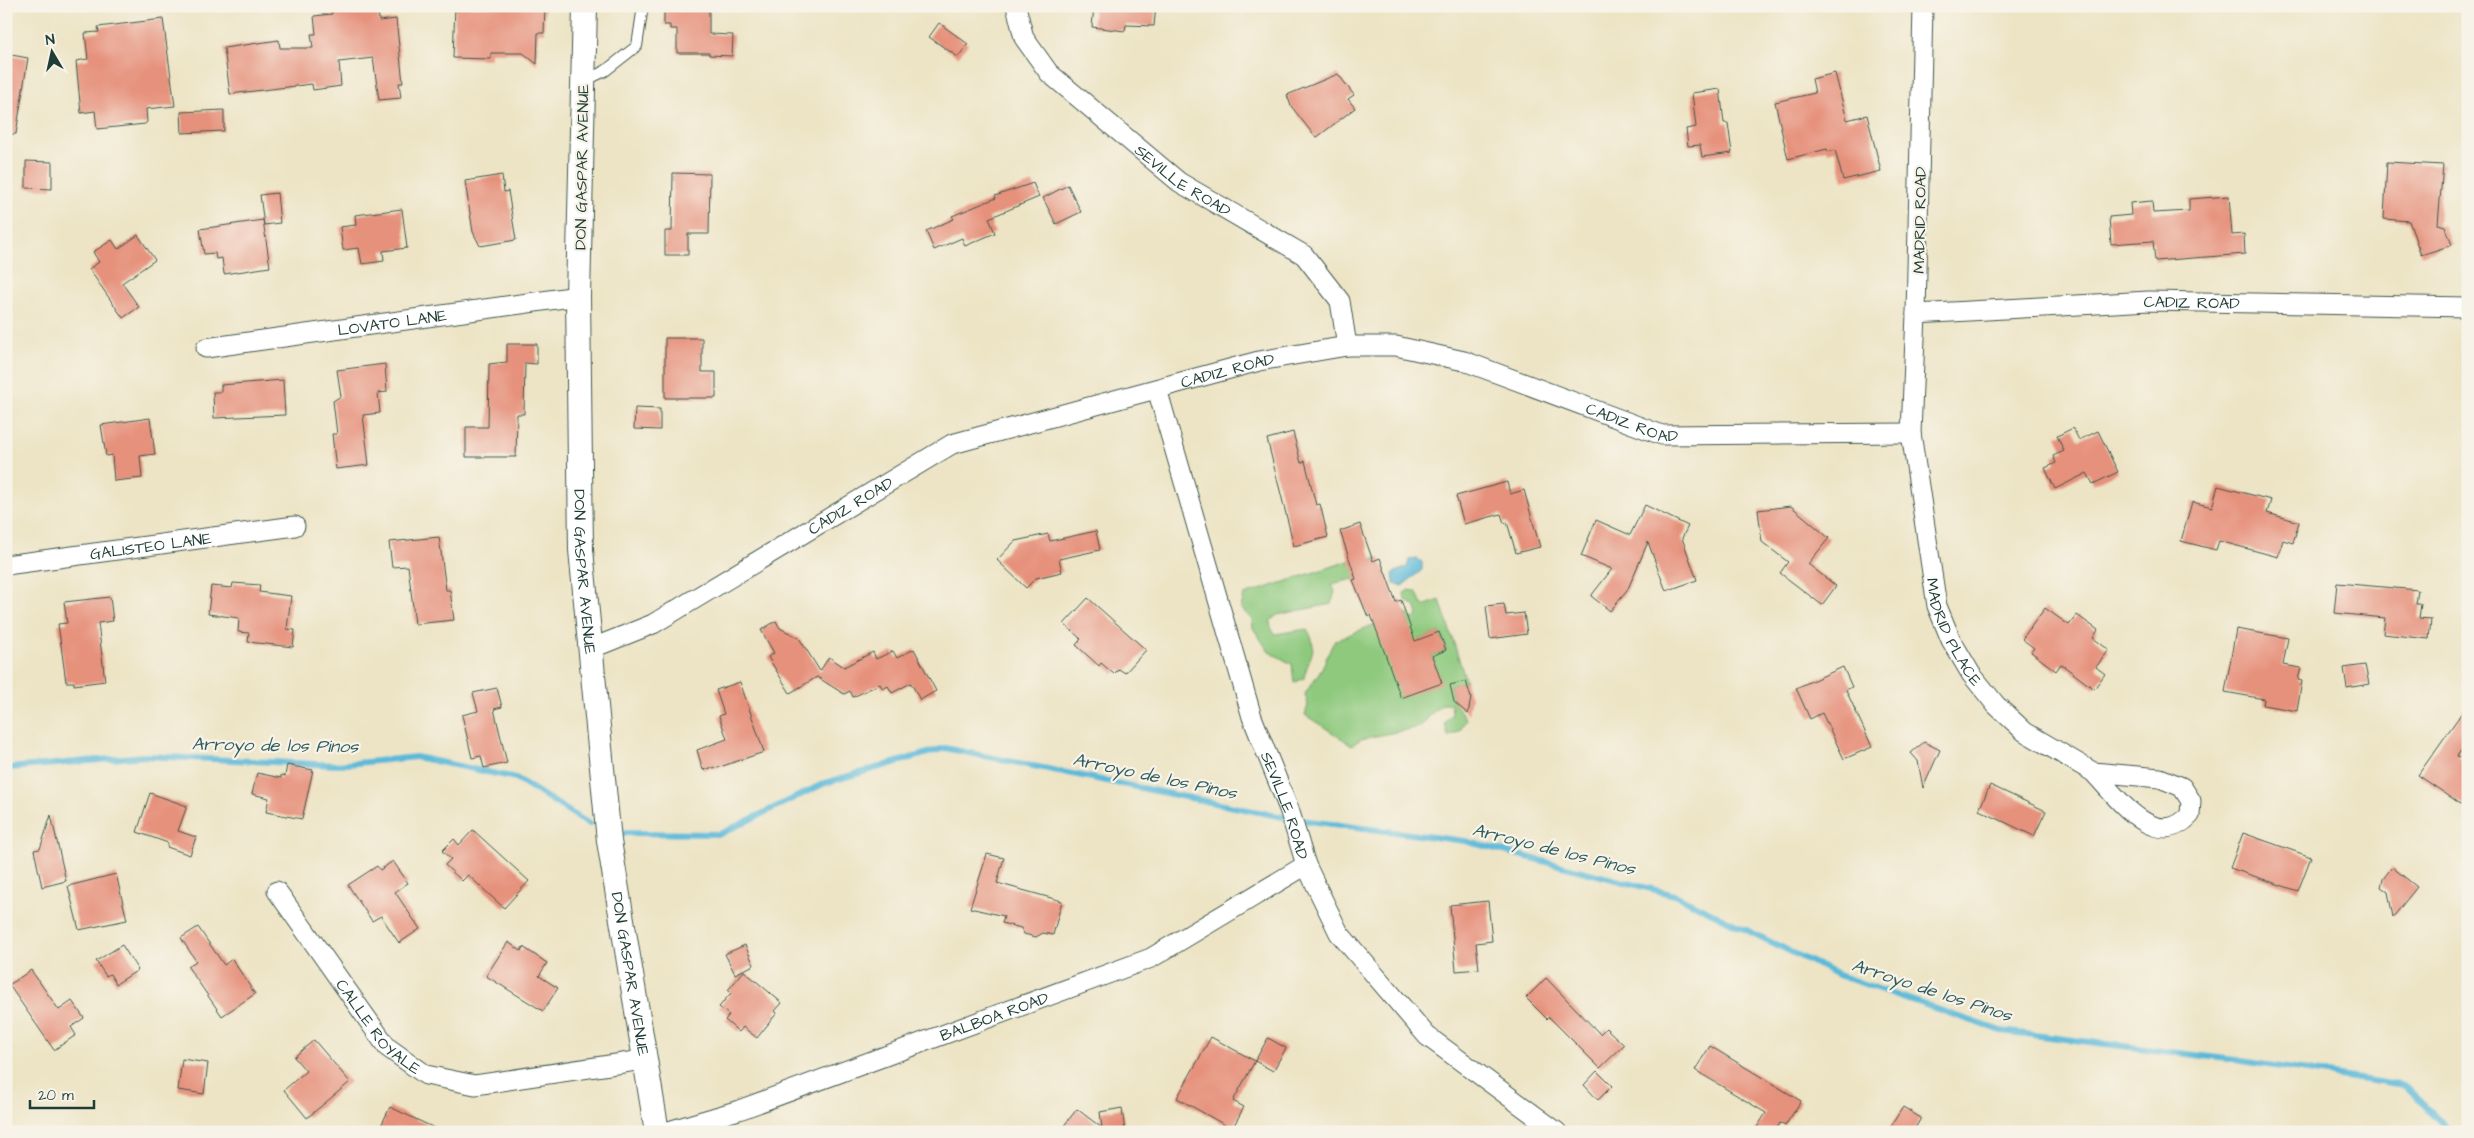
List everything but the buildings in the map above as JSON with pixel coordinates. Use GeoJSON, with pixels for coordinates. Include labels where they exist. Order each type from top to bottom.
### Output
{"type":"FeatureCollection","features":[{"type":"Feature","properties":{"kind":"street","name":"DON GASPAR AVENUE"},"geometry":{"type":"LineString","coordinates":[[585,6],[578,296],[581,550],[609,841],[643,1060],[657,1132]]}},
{"type":"Feature","properties":{"kind":"street","name":"SEVILLE ROAD"},"geometry":{"type":"LineString","coordinates":[[1016,6],[1024,38],[1049,73],[1179,182],[1304,255],[1340,301],[1346,346]]}},
{"type":"Feature","properties":{"kind":"street","name":"MADRID ROAD"},"geometry":{"type":"LineString","coordinates":[[1911,433],[1916,314],[1923,6]]}},
{"type":"Feature","properties":{"kind":"street","name":"LOVATO LANE"},"geometry":{"type":"LineString","coordinates":[[206,348],[578,296]]}},
{"type":"Feature","properties":{"kind":"street","name":"CADIZ ROAD"},"geometry":{"type":"LineString","coordinates":[[1916,314],[2149,301],[2468,307]]}},
{"type":"Feature","properties":{"kind":"street","name":"CADIZ ROAD"},"geometry":{"type":"LineString","coordinates":[[590,649],[653,624],[952,444],[1259,361],[1346,346],[1396,346],[1464,361],[1662,435],[1911,433]]}},
{"type":"Feature","properties":{"kind":"street","name":"SEVILLE ROAD"},"geometry":{"type":"LineString","coordinates":[[1157,389],[1252,717],[1291,814],[1306,865],[1339,932],[1427,1036],[1557,1132]]}},
{"type":"Feature","properties":{"kind":"street","name":"MADRID PLACE"},"geometry":{"type":"LineString","coordinates":[[1911,433],[1938,606],[1951,640],[1970,674],[1996,705],[2025,732],[2093,772],[2142,822],[2163,829],[2182,823],[2190,815],[2191,801],[2182,787],[2160,778],[2093,772]]}},
{"type":"Feature","properties":{"kind":"street","name":"GALISTEO LANE"},"geometry":{"type":"LineString","coordinates":[[6,565],[294,526]]}},
{"type":"Feature","properties":{"kind":"street","name":"BALBOA ROAD"},"geometry":{"type":"LineString","coordinates":[[666,1132],[739,1110],[1151,958],[1306,865]]}},
{"type":"Feature","properties":{"kind":"street","name":"CALLE ROYALE"},"geometry":{"type":"LineString","coordinates":[[277,891],[387,1047],[426,1075],[475,1085],[643,1060]]}},
{"type":"Feature","properties":{"kind":"lane"},"geometry":{"type":"LineString","coordinates":[[583,81],[605,71],[637,46],[643,6]]}},
{"type":"Feature","properties":{"kind":"green space"},"geometry":{"type":"Polygon","coordinates":[[[1380,558],[1354,568],[1358,578],[1332,584],[1335,592],[1331,604],[1277,615],[1270,621],[1271,628],[1275,634],[1307,629],[1311,636],[1313,643],[1312,654],[1304,678],[1294,683],[1292,664],[1269,652],[1253,628],[1252,620],[1241,608],[1244,595],[1355,559],[1380,558]]]}},
{"type":"Feature","properties":{"kind":"green space"},"geometry":{"type":"Polygon","coordinates":[[[1409,590],[1416,591],[1422,604],[1426,605],[1440,600],[1466,681],[1450,685],[1454,702],[1466,719],[1460,731],[1448,737],[1445,723],[1452,714],[1451,704],[1443,704],[1420,727],[1361,739],[1352,745],[1305,715],[1308,705],[1305,694],[1322,668],[1334,641],[1375,624],[1422,673],[1437,668],[1432,656],[1446,650],[1439,632],[1411,643],[1411,629],[1405,612],[1413,619],[1418,614],[1415,606],[1405,600],[1404,593],[1409,590]]]}},
{"type":"Feature","properties":{"kind":"water"},"geometry":{"type":"Polygon","coordinates":[[[1417,559],[1422,562],[1422,570],[1402,586],[1394,584],[1393,573],[1407,567],[1409,560],[1417,559]]]}},
{"type":"Feature","properties":{"kind":"waterway","name":"Arroyo de los Pinos"},"geometry":{"type":"LineString","coordinates":[[622,833],[720,834],[825,783],[945,748],[1293,819],[1465,841],[1675,895],[1838,975],[2001,1031],[2235,1060],[2405,1086],[2452,1132]]}},
{"type":"Feature","properties":{"kind":"waterway","name":"Arroyo de los Pinos"},"geometry":{"type":"LineString","coordinates":[[6,771],[9,768],[145,756],[337,765],[416,757],[516,778],[589,824]]}}]}
